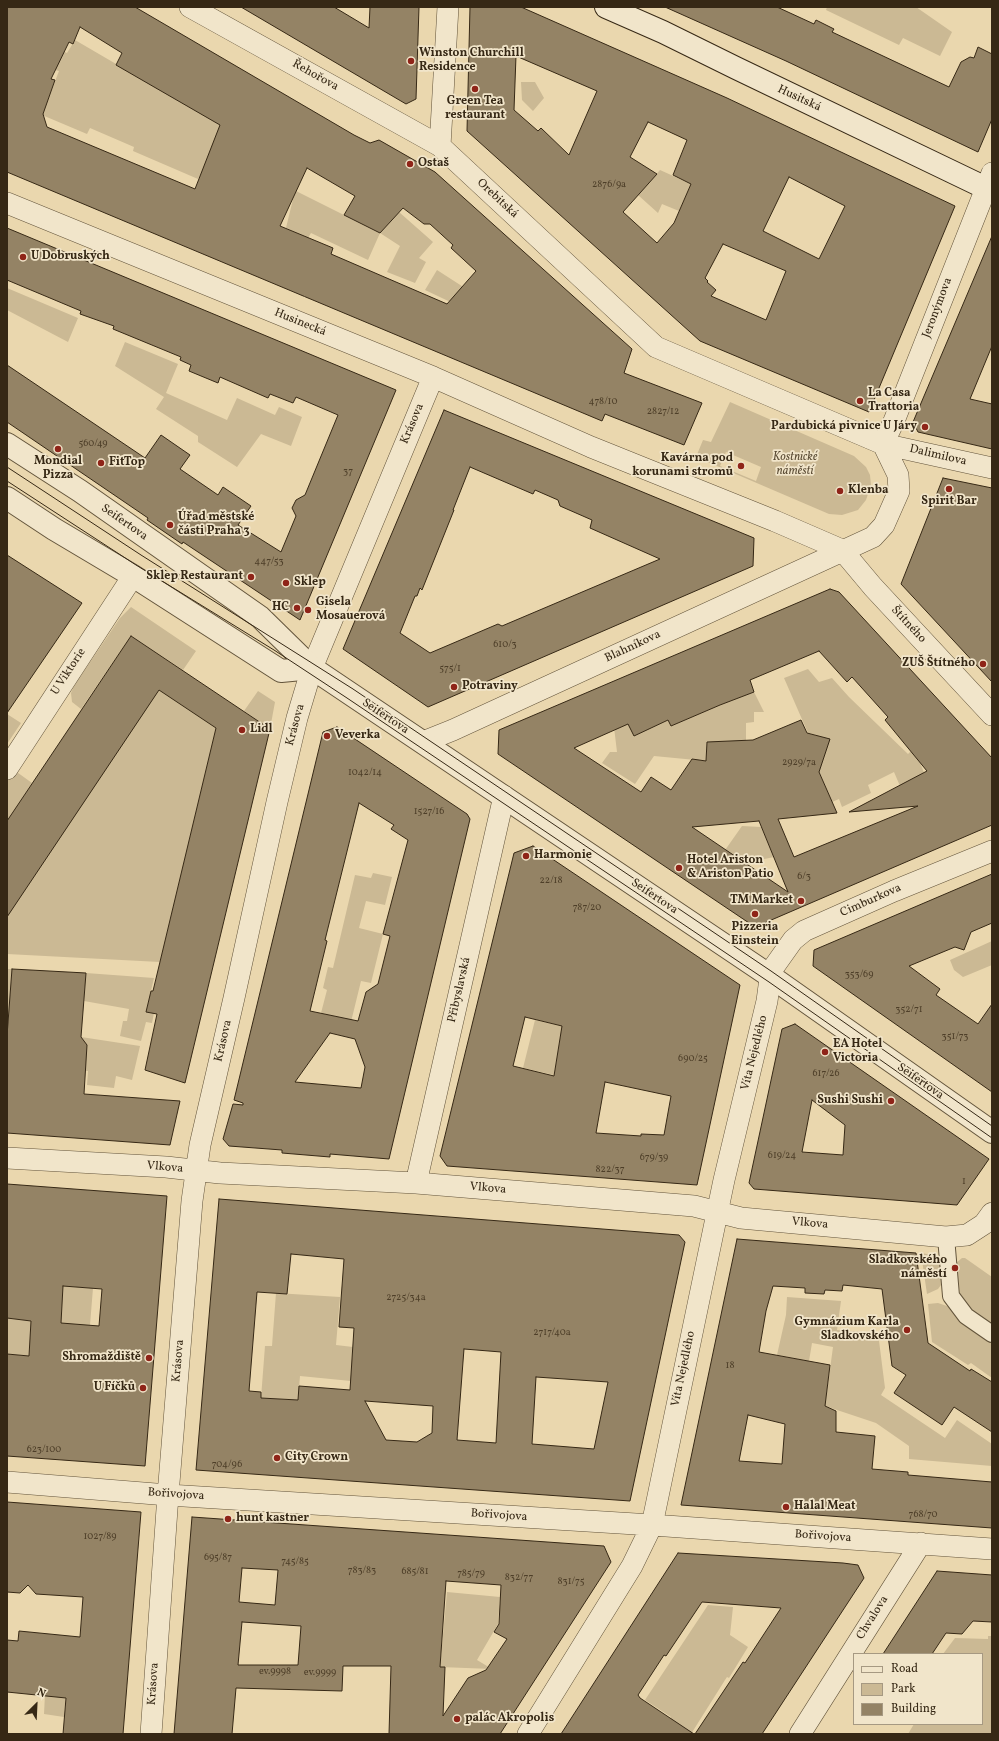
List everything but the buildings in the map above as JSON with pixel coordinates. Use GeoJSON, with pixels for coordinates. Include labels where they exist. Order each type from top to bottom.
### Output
{"type":"FeatureCollection","features":[{"type":"Feature","properties":{"kind":"street","name":"Řehořova"},"geometry":{"type":"LineString","coordinates":[[190,7],[440,146]]}},
{"type":"Feature","properties":{"kind":"street"},"geometry":{"type":"LineString","coordinates":[[440,146],[448,7]]}},
{"type":"Feature","properties":{"kind":"street","name":"Husitská"},"geometry":{"type":"LineString","coordinates":[[606,7],[990,184]]}},
{"type":"Feature","properties":{"kind":"street","name":"Orebitská"},"geometry":{"type":"LineString","coordinates":[[440,146],[656,347],[883,444]]}},
{"type":"Feature","properties":{"kind":"street","name":"Jeronýmova"},"geometry":{"type":"LineString","coordinates":[[883,444],[894,421],[990,184]]}},
{"type":"Feature","properties":{"kind":"street","name":"Husinecká"},"geometry":{"type":"LineString","coordinates":[[7,203],[433,377],[591,447],[775,520],[842,550]]}},
{"type":"Feature","properties":{"kind":"street","name":"Krásova"},"geometry":{"type":"LineString","coordinates":[[151,1734],[168,1495],[192,1201],[200,1145],[277,802],[297,718],[312,668],[433,377]]}},
{"type":"Feature","properties":{"kind":"street","name":"Seifertova"},"geometry":{"type":"LineString","coordinates":[[7,444],[80,491],[260,617],[312,668],[770,976],[992,1132]]}},
{"type":"Feature","properties":{"kind":"street"},"geometry":{"type":"LineString","coordinates":[[842,550],[873,536],[884,525],[897,497],[899,491],[898,475],[883,444]]}},
{"type":"Feature","properties":{"kind":"street","name":"Dalimilova"},"geometry":{"type":"LineString","coordinates":[[883,444],[992,468]]}},
{"type":"Feature","properties":{"kind":"street"},"geometry":{"type":"LineString","coordinates":[[7,498],[281,671],[312,668]]}},
{"type":"Feature","properties":{"kind":"street","name":"Štítného"},"geometry":{"type":"LineString","coordinates":[[842,550],[873,587],[992,715]]}},
{"type":"Feature","properties":{"kind":"street","name":"Blahníkova"},"geometry":{"type":"LineString","coordinates":[[423,742],[461,727],[842,550]]}},
{"type":"Feature","properties":{"kind":"street","name":"U Viktorie"},"geometry":{"type":"LineString","coordinates":[[7,770],[132,576]]}},
{"type":"Feature","properties":{"kind":"street","name":"Přibyslavská"},"geometry":{"type":"LineString","coordinates":[[416,1184],[504,796]]}},
{"type":"Feature","properties":{"kind":"street","name":"Cimburkova"},"geometry":{"type":"LineString","coordinates":[[770,976],[771,971],[785,950],[797,935],[804,931],[894,891],[992,851]]}},
{"type":"Feature","properties":{"kind":"street","name":"Víta Nejedlého"},"geometry":{"type":"LineString","coordinates":[[528,1734],[632,1566],[652,1525],[717,1212],[767,1001],[770,976]]}},
{"type":"Feature","properties":{"kind":"street","name":"Vlkova"},"geometry":{"type":"LineString","coordinates":[[7,1158],[166,1167],[220,1173],[416,1184],[694,1206],[741,1218],[946,1237],[967,1235],[984,1224],[992,1214]]}},
{"type":"Feature","properties":{"kind":"street"},"geometry":{"type":"LineString","coordinates":[[946,1237],[951,1296],[966,1316],[992,1334]]}},
{"type":"Feature","properties":{"kind":"street","name":"Bořivojova"},"geometry":{"type":"LineString","coordinates":[[7,1482],[168,1495],[652,1525],[992,1549]]}},
{"type":"Feature","properties":{"kind":"street","name":"Chvalova"},"geometry":{"type":"LineString","coordinates":[[800,1734],[921,1543]]}},
{"type":"Feature","properties":{"kind":"green space"},"geometry":{"type":"Polygon","coordinates":[[[827,7],[916,7],[952,32],[940,56],[903,38],[899,45],[826,10],[827,7]]]}},
{"type":"Feature","properties":{"kind":"green space"},"geometry":{"type":"Polygon","coordinates":[[[7,12],[29,37],[67,53],[75,40],[236,134],[198,179],[133,151],[134,147],[90,128],[87,134],[42,115],[59,71],[7,57],[7,12]]]}},
{"type":"Feature","properties":{"kind":"green space"},"geometry":{"type":"Polygon","coordinates":[[[521,82],[535,82],[544,98],[533,111],[522,100],[521,82]]]}},
{"type":"Feature","properties":{"kind":"green space"},"geometry":{"type":"Polygon","coordinates":[[[660,170],[691,184],[679,211],[662,204],[658,213],[638,195],[660,170]]]}},
{"type":"Feature","properties":{"kind":"green space"},"geometry":{"type":"Polygon","coordinates":[[[296,191],[380,233],[368,260],[311,233],[308,238],[286,228],[296,191]]]}},
{"type":"Feature","properties":{"kind":"green space"},"geometry":{"type":"Polygon","coordinates":[[[399,212],[433,242],[419,258],[426,262],[415,283],[387,272],[400,246],[380,233],[399,212]]]}},
{"type":"Feature","properties":{"kind":"green space"},"geometry":{"type":"Polygon","coordinates":[[[437,270],[468,290],[461,307],[425,290],[437,270]]]}},
{"type":"Feature","properties":{"kind":"green space"},"geometry":{"type":"Polygon","coordinates":[[[7,288],[78,318],[68,342],[7,310],[7,288]]]}},
{"type":"Feature","properties":{"kind":"green space"},"geometry":{"type":"Polygon","coordinates":[[[125,342],[178,364],[166,393],[227,420],[237,398],[275,415],[279,407],[302,417],[291,446],[261,434],[237,467],[198,442],[198,436],[156,409],[164,397],[115,366],[125,342]]]}},
{"type":"Feature","properties":{"kind":"green space","name":"Kostnické náměstí"},"geometry":{"type":"Polygon","coordinates":[[[730,402],[854,456],[866,467],[870,475],[871,485],[866,500],[858,510],[842,515],[829,514],[696,457],[703,440],[711,442],[730,402]],[[726,452],[720,466],[756,481],[761,467],[726,452]]]}},
{"type":"Feature","properties":{"kind":"green space"},"geometry":{"type":"Polygon","coordinates":[[[131,607],[196,651],[183,670],[131,636],[81,709],[72,702],[71,693],[74,686],[120,618],[131,607]]]}},
{"type":"Feature","properties":{"kind":"green space"},"geometry":{"type":"Polygon","coordinates":[[[808,669],[819,682],[832,678],[849,697],[908,754],[911,751],[920,762],[927,781],[906,800],[894,772],[868,785],[871,793],[842,807],[839,799],[832,802],[819,771],[816,735],[808,733],[784,678],[808,669]]]}},
{"type":"Feature","properties":{"kind":"green space"},"geometry":{"type":"Polygon","coordinates":[[[159,690],[216,728],[160,962],[7,954],[7,903],[159,690]]]}},
{"type":"Feature","properties":{"kind":"green space"},"geometry":{"type":"Polygon","coordinates":[[[258,691],[275,702],[270,729],[244,711],[258,691]]]}},
{"type":"Feature","properties":{"kind":"green space"},"geometry":{"type":"Polygon","coordinates":[[[754,692],[764,712],[754,712],[754,722],[746,723],[746,742],[707,742],[706,761],[654,756],[635,784],[602,763],[610,752],[617,752],[614,727],[627,721],[634,735],[668,720],[671,726],[754,692]]]}},
{"type":"Feature","properties":{"kind":"green space"},"geometry":{"type":"Polygon","coordinates":[[[7,714],[21,723],[7,744],[7,714]]]}},
{"type":"Feature","properties":{"kind":"green space"},"geometry":{"type":"Polygon","coordinates":[[[14,770],[32,783],[7,821],[7,780],[14,770]]]}},
{"type":"Feature","properties":{"kind":"green space"},"geometry":{"type":"Polygon","coordinates":[[[742,826],[761,827],[774,857],[750,862],[748,865],[738,858],[723,853],[742,826]]]}},
{"type":"Feature","properties":{"kind":"green space"},"geometry":{"type":"Polygon","coordinates":[[[373,873],[392,877],[385,905],[366,901],[359,928],[383,934],[371,983],[361,981],[349,1030],[338,1017],[321,1013],[327,990],[323,988],[328,967],[333,968],[355,875],[371,878],[373,873]]]}},
{"type":"Feature","properties":{"kind":"green space"},"geometry":{"type":"Polygon","coordinates":[[[992,941],[992,965],[963,977],[954,970],[950,960],[992,941]]]}},
{"type":"Feature","properties":{"kind":"green space"},"geometry":{"type":"Polygon","coordinates":[[[7,969],[12,969],[7,1036],[7,969]]]}},
{"type":"Feature","properties":{"kind":"green space"},"geometry":{"type":"Polygon","coordinates":[[[86,973],[154,978],[146,1012],[154,1013],[152,1023],[146,1022],[141,1041],[120,1036],[123,1021],[127,1021],[129,1009],[84,1001],[86,973]]]}},
{"type":"Feature","properties":{"kind":"green space"},"geometry":{"type":"Polygon","coordinates":[[[535,1020],[562,1026],[554,1075],[523,1068],[535,1020]]]}},
{"type":"Feature","properties":{"kind":"green space"},"geometry":{"type":"Polygon","coordinates":[[[81,1037],[140,1046],[132,1080],[116,1076],[114,1088],[87,1085],[88,1071],[78,1070],[81,1037]]]}},
{"type":"Feature","properties":{"kind":"green space"},"geometry":{"type":"Polygon","coordinates":[[[921,1253],[932,1255],[941,1259],[944,1281],[938,1289],[927,1294],[921,1253]]]}},
{"type":"Feature","properties":{"kind":"green space"},"geometry":{"type":"Polygon","coordinates":[[[962,1258],[965,1258],[992,1277],[992,1326],[966,1307],[960,1297],[956,1263],[962,1258]]]}},
{"type":"Feature","properties":{"kind":"green space"},"geometry":{"type":"Polygon","coordinates":[[[63,1286],[93,1288],[90,1325],[105,1326],[99,1414],[61,1323],[63,1286]]]}},
{"type":"Feature","properties":{"kind":"green space"},"geometry":{"type":"Polygon","coordinates":[[[276,1293],[340,1297],[336,1345],[353,1347],[351,1381],[300,1376],[298,1400],[261,1398],[265,1346],[272,1346],[276,1293]]]}},
{"type":"Feature","properties":{"kind":"green space"},"geometry":{"type":"Polygon","coordinates":[[[787,1297],[841,1301],[837,1330],[878,1333],[885,1388],[881,1395],[945,1438],[957,1420],[992,1444],[992,1466],[909,1459],[909,1446],[876,1423],[825,1406],[833,1347],[812,1343],[809,1361],[777,1355],[786,1315],[787,1297]]]}},
{"type":"Feature","properties":{"kind":"green space"},"geometry":{"type":"Polygon","coordinates":[[[938,1303],[950,1307],[992,1342],[992,1378],[971,1363],[968,1365],[932,1342],[928,1304],[938,1303]]]}},
{"type":"Feature","properties":{"kind":"green space"},"geometry":{"type":"Polygon","coordinates":[[[7,1318],[31,1321],[29,1356],[7,1354],[7,1318]]]}},
{"type":"Feature","properties":{"kind":"green space"},"geometry":{"type":"Polygon","coordinates":[[[447,1592],[500,1597],[498,1624],[477,1660],[492,1669],[440,1667],[447,1592]]]}},
{"type":"Feature","properties":{"kind":"green space"},"geometry":{"type":"Polygon","coordinates":[[[708,1605],[733,1607],[730,1635],[748,1647],[691,1734],[660,1734],[671,1717],[645,1700],[708,1605]]]}},
{"type":"Feature","properties":{"kind":"green space"},"geometry":{"type":"Polygon","coordinates":[[[988,1636],[992,1636],[992,1734],[908,1734],[913,1725],[983,1725],[983,1653],[944,1653],[955,1638],[988,1639],[988,1636]]]}},
{"type":"Feature","properties":{"kind":"green space"},"geometry":{"type":"Polygon","coordinates":[[[46,1675],[67,1677],[64,1717],[44,1714],[46,1675]]]}},
{"type":"Feature","properties":{"kind":"tram line"},"geometry":{"type":"LineString","coordinates":[[7,467],[141,555],[353,689],[771,971],[992,1126]]}},
{"type":"Feature","properties":{"kind":"tram line"},"geometry":{"type":"LineString","coordinates":[[7,481],[136,565],[274,650],[347,698],[769,982],[992,1138]]}},
{"type":"Feature","properties":{"kind":"place","name":"Winston Churchill Residence"},"geometry":{"type":"Point","coordinates":[411,61]}},
{"type":"Feature","properties":{"kind":"place","name":"Green Tea restaurant"},"geometry":{"type":"Point","coordinates":[475,89]}},
{"type":"Feature","properties":{"kind":"place","name":"Ostaš"},"geometry":{"type":"Point","coordinates":[410,164]}},
{"type":"Feature","properties":{"kind":"place","name":"U Dobruských"},"geometry":{"type":"Point","coordinates":[23,257]}},
{"type":"Feature","properties":{"kind":"place","name":"La Casa Trattoria"},"geometry":{"type":"Point","coordinates":[860,401]}},
{"type":"Feature","properties":{"kind":"place","name":"Pardubická pivnice U Járy"},"geometry":{"type":"Point","coordinates":[925,427]}},
{"type":"Feature","properties":{"kind":"place","name":"Mondial Pizza"},"geometry":{"type":"Point","coordinates":[58,449]}},
{"type":"Feature","properties":{"kind":"place","name":"FitTop"},"geometry":{"type":"Point","coordinates":[101,463]}},
{"type":"Feature","properties":{"kind":"place","name":"Kavárna pod korunami stromů"},"geometry":{"type":"Point","coordinates":[741,466]}},
{"type":"Feature","properties":{"kind":"place","name":"Spirit Bar"},"geometry":{"type":"Point","coordinates":[949,489]}},
{"type":"Feature","properties":{"kind":"place","name":"Klenba"},"geometry":{"type":"Point","coordinates":[840,491]}},
{"type":"Feature","properties":{"kind":"place","name":"Úřad městské části Praha 3"},"geometry":{"type":"Point","coordinates":[170,525]}},
{"type":"Feature","properties":{"kind":"place","name":"Sklep Restaurant"},"geometry":{"type":"Point","coordinates":[251,577]}},
{"type":"Feature","properties":{"kind":"place","name":"Sklep"},"geometry":{"type":"Point","coordinates":[286,583]}},
{"type":"Feature","properties":{"kind":"place","name":"HC"},"geometry":{"type":"Point","coordinates":[297,608]}},
{"type":"Feature","properties":{"kind":"place","name":"Gisela Mosauerová"},"geometry":{"type":"Point","coordinates":[308,610]}},
{"type":"Feature","properties":{"kind":"place","name":"ZUŠ Štítného"},"geometry":{"type":"Point","coordinates":[983,664]}},
{"type":"Feature","properties":{"kind":"place","name":"Potraviny"},"geometry":{"type":"Point","coordinates":[454,687]}},
{"type":"Feature","properties":{"kind":"place","name":"Lidl"},"geometry":{"type":"Point","coordinates":[242,730]}},
{"type":"Feature","properties":{"kind":"place","name":"Veverka"},"geometry":{"type":"Point","coordinates":[327,736]}},
{"type":"Feature","properties":{"kind":"place","name":"Harmonie"},"geometry":{"type":"Point","coordinates":[526,856]}},
{"type":"Feature","properties":{"kind":"place","name":"Hotel Ariston & Ariston Patio"},"geometry":{"type":"Point","coordinates":[679,868]}},
{"type":"Feature","properties":{"kind":"place","name":"TM Market"},"geometry":{"type":"Point","coordinates":[801,901]}},
{"type":"Feature","properties":{"kind":"place","name":"Pizzeria Einstein"},"geometry":{"type":"Point","coordinates":[755,914]}},
{"type":"Feature","properties":{"kind":"place","name":"EA Hotel Victoria"},"geometry":{"type":"Point","coordinates":[825,1052]}},
{"type":"Feature","properties":{"kind":"place","name":"Sushi Sushi"},"geometry":{"type":"Point","coordinates":[891,1101]}},
{"type":"Feature","properties":{"kind":"place","name":"Sladkovského náměstí"},"geometry":{"type":"Point","coordinates":[955,1268]}},
{"type":"Feature","properties":{"kind":"place","name":"Gymnázium Karla Sladkovského"},"geometry":{"type":"Point","coordinates":[907,1330]}},
{"type":"Feature","properties":{"kind":"place","name":"Shromaždiště"},"geometry":{"type":"Point","coordinates":[149,1358]}},
{"type":"Feature","properties":{"kind":"place","name":"U Fíčků"},"geometry":{"type":"Point","coordinates":[143,1388]}},
{"type":"Feature","properties":{"kind":"place","name":"City Crown"},"geometry":{"type":"Point","coordinates":[277,1458]}},
{"type":"Feature","properties":{"kind":"place","name":"Halal Meat"},"geometry":{"type":"Point","coordinates":[786,1507]}},
{"type":"Feature","properties":{"kind":"place","name":"hunt kastner"},"geometry":{"type":"Point","coordinates":[228,1519]}},
{"type":"Feature","properties":{"kind":"place","name":"palác Akropolis"},"geometry":{"type":"Point","coordinates":[457,1719]}}]}
